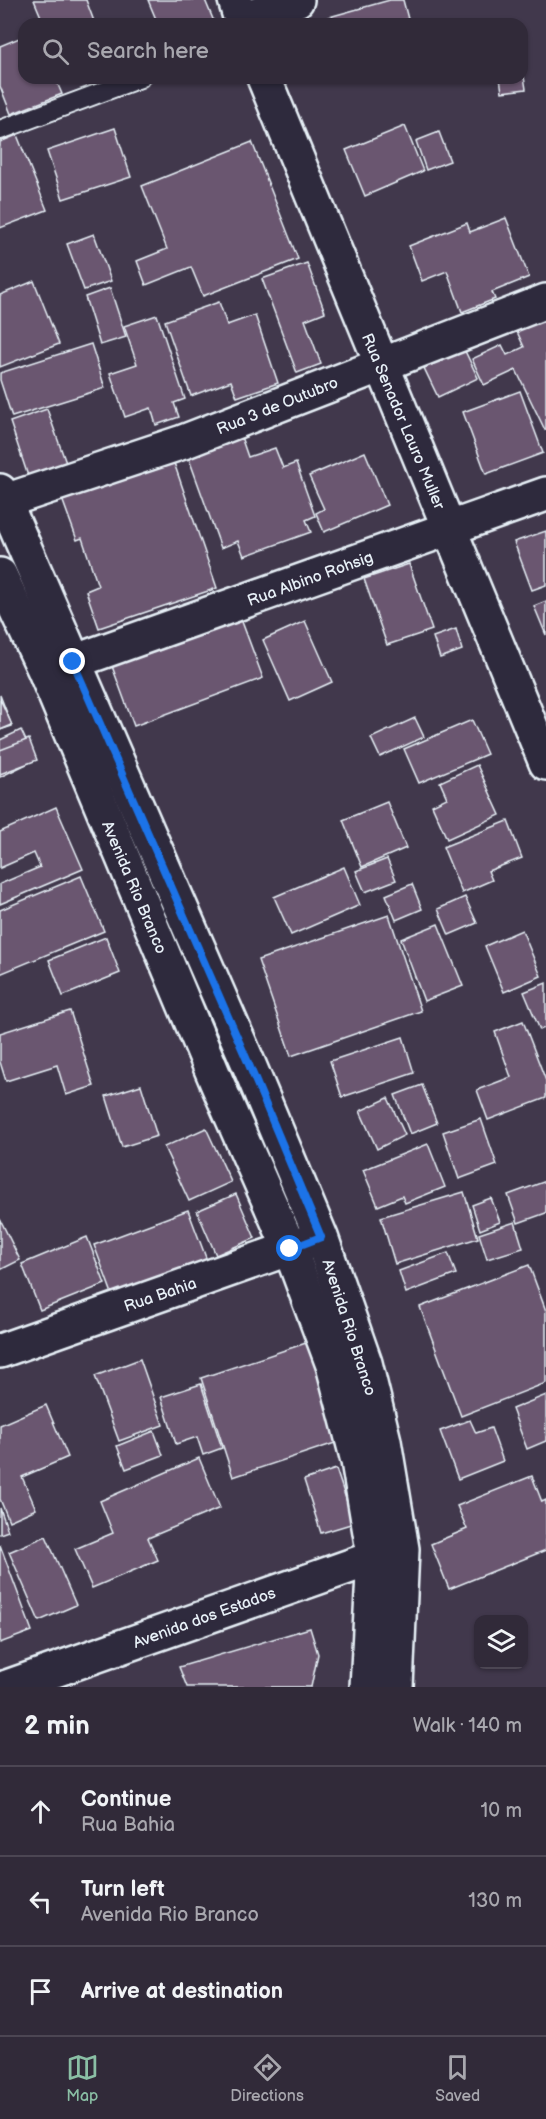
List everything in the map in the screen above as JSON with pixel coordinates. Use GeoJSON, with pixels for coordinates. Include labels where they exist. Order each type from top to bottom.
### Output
{"type":"FeatureCollection","features":[{"type":"Feature","properties":{"kind":"street"},"geometry":{"type":"LineString","coordinates":[[239,15],[297,0]]}},
{"type":"Feature","properties":{"kind":"street","name":"Rua Senador Lauro Muller"},"geometry":{"type":"LineString","coordinates":[[266,84],[546,763]]}},
{"type":"Feature","properties":{"kind":"street","name":"Rua 3 de Outubro"},"geometry":{"type":"LineString","coordinates":[[2,496],[183,442],[546,301]]}},
{"type":"Feature","properties":{"kind":"street","name":"Rua Albino Rohsig"},"geometry":{"type":"LineString","coordinates":[[73,662],[546,494]]}},
{"type":"Feature","properties":{"kind":"street","name":"Avenida Rio Branco"},"geometry":{"type":"LineString","coordinates":[[2,496],[247,1060],[321,1237],[365,1363],[384,1441],[396,1687]]}},
{"type":"Feature","properties":{"kind":"street","name":"Avenida Rio Branco"},"geometry":{"type":"LineString","coordinates":[[0,575],[44,669],[217,1083],[290,1249],[333,1365],[358,1461],[388,1552],[367,1687]]}},
{"type":"Feature","properties":{"kind":"street","name":"Rua Bahia"},"geometry":{"type":"LineString","coordinates":[[0,1351],[321,1237]]}},
{"type":"Feature","properties":{"kind":"street","name":"Avenida dos Estados"},"geometry":{"type":"LineString","coordinates":[[7,1687],[388,1552]]}},
{"type":"Feature","properties":{"kind":"lane"},"geometry":{"type":"LineString","coordinates":[[0,130],[124,84]]}},
{"type":"Feature","properties":{"kind":"building"},"geometry":{"type":"Polygon","coordinates":[[[34,0],[86,0],[93,18],[42,18],[34,0]]]}},
{"type":"Feature","properties":{"kind":"building"},"geometry":{"type":"Polygon","coordinates":[[[148,0],[205,0],[212,18],[156,18],[148,0]]]}},
{"type":"Feature","properties":{"kind":"building"},"geometry":{"type":"Polygon","coordinates":[[[390,0],[403,0],[408,18],[326,18],[390,0]]]}},
{"type":"Feature","properties":{"kind":"building"},"geometry":{"type":"Polygon","coordinates":[[[18,38],[18,84],[58,84],[62,94],[11,114],[0,86],[0,46],[18,38]]]}},
{"type":"Feature","properties":{"kind":"building"},"geometry":{"type":"Polygon","coordinates":[[[501,84],[525,84],[526,89],[502,92],[501,84]]]}},
{"type":"Feature","properties":{"kind":"building"},"geometry":{"type":"Polygon","coordinates":[[[405,126],[423,171],[365,196],[346,150],[405,126]]]}},
{"type":"Feature","properties":{"kind":"building"},"geometry":{"type":"Polygon","coordinates":[[[115,128],[131,177],[63,199],[47,151],[115,128]]]}},
{"type":"Feature","properties":{"kind":"building"},"geometry":{"type":"Polygon","coordinates":[[[439,132],[450,161],[426,170],[416,141],[439,132]]]}},
{"type":"Feature","properties":{"kind":"building"},"geometry":{"type":"Polygon","coordinates":[[[17,135],[47,210],[0,228],[0,142],[17,135]]]}},
{"type":"Feature","properties":{"kind":"building"},"geometry":{"type":"Polygon","coordinates":[[[252,142],[298,259],[203,296],[191,267],[146,285],[137,261],[167,249],[142,186],[252,142]]]}},
{"type":"Feature","properties":{"kind":"building"},"geometry":{"type":"Polygon","coordinates":[[[506,218],[529,277],[492,292],[495,299],[462,312],[447,271],[422,281],[409,246],[467,223],[470,232],[506,218]]]}},
{"type":"Feature","properties":{"kind":"building"},"geometry":{"type":"Polygon","coordinates":[[[94,234],[111,281],[84,290],[67,244],[94,234]]]}},
{"type":"Feature","properties":{"kind":"building"},"geometry":{"type":"Polygon","coordinates":[[[307,263],[325,312],[305,320],[321,364],[297,373],[262,279],[307,263]]]}},
{"type":"Feature","properties":{"kind":"building"},"geometry":{"type":"Polygon","coordinates":[[[34,281],[59,344],[0,367],[0,295],[34,281]]]}},
{"type":"Feature","properties":{"kind":"building"},"geometry":{"type":"Polygon","coordinates":[[[110,288],[126,337],[100,345],[85,297],[110,288]]]}},
{"type":"Feature","properties":{"kind":"building"},"geometry":{"type":"Polygon","coordinates":[[[219,302],[227,325],[255,315],[278,383],[237,397],[231,381],[191,396],[165,321],[219,302]]]}},
{"type":"Feature","properties":{"kind":"building"},"geometry":{"type":"Polygon","coordinates":[[[546,307],[545,430],[516,370],[484,385],[472,359],[502,345],[507,355],[524,347],[513,323],[546,307]]]}},
{"type":"Feature","properties":{"kind":"building"},"geometry":{"type":"Polygon","coordinates":[[[157,315],[185,399],[174,403],[179,417],[156,425],[151,408],[125,417],[110,373],[137,364],[124,326],[157,315]]]}},
{"type":"Feature","properties":{"kind":"building"},"geometry":{"type":"Polygon","coordinates":[[[91,344],[105,388],[12,417],[0,380],[0,373],[91,344]]]}},
{"type":"Feature","properties":{"kind":"building"},"geometry":{"type":"Polygon","coordinates":[[[464,349],[478,378],[438,397],[424,368],[464,349]]]}},
{"type":"Feature","properties":{"kind":"building"},"geometry":{"type":"Polygon","coordinates":[[[520,391],[543,453],[486,474],[463,412],[520,391]]]}},
{"type":"Feature","properties":{"kind":"building"},"geometry":{"type":"Polygon","coordinates":[[[47,409],[66,463],[28,476],[10,422],[47,409]]]}},
{"type":"Feature","properties":{"kind":"building"},"geometry":{"type":"Polygon","coordinates":[[[237,425],[248,457],[275,448],[283,468],[296,463],[315,516],[306,520],[311,532],[244,556],[238,541],[221,548],[184,445],[237,425]]]}},
{"type":"Feature","properties":{"kind":"building"},"geometry":{"type":"Polygon","coordinates":[[[365,452],[387,505],[324,532],[316,513],[324,509],[309,476],[365,452]]]}},
{"type":"Feature","properties":{"kind":"building"},"geometry":{"type":"Polygon","coordinates":[[[172,457],[217,588],[99,628],[86,591],[98,586],[82,538],[77,540],[61,496],[172,457]]]}},
{"type":"Feature","properties":{"kind":"building"},"geometry":{"type":"Polygon","coordinates":[[[546,531],[546,585],[532,590],[514,542],[546,531]]]}},
{"type":"Feature","properties":{"kind":"building"},"geometry":{"type":"Polygon","coordinates":[[[409,564],[432,630],[387,645],[364,579],[409,564]]]}},
{"type":"Feature","properties":{"kind":"building"},"geometry":{"type":"Polygon","coordinates":[[[546,601],[546,635],[534,606],[546,601]]]}},
{"type":"Feature","properties":{"kind":"building"},"geometry":{"type":"Polygon","coordinates":[[[238,611],[263,678],[134,726],[109,658],[238,611]]]}},
{"type":"Feature","properties":{"kind":"building"},"geometry":{"type":"Polygon","coordinates":[[[305,621],[332,682],[290,701],[263,640],[305,621]]]}},
{"type":"Feature","properties":{"kind":"building"},"geometry":{"type":"Polygon","coordinates":[[[456,629],[462,650],[440,658],[433,637],[456,629]]]}},
{"type":"Feature","properties":{"kind":"building"},"geometry":{"type":"Polygon","coordinates":[[[0,695],[12,726],[0,730],[0,695]]]}},
{"type":"Feature","properties":{"kind":"building"},"geometry":{"type":"Polygon","coordinates":[[[0,699],[12,725],[0,730],[0,699]]]}},
{"type":"Feature","properties":{"kind":"building"},"geometry":{"type":"Polygon","coordinates":[[[415,718],[424,737],[380,757],[371,738],[415,718]]]}},
{"type":"Feature","properties":{"kind":"building"},"geometry":{"type":"Polygon","coordinates":[[[472,720],[487,754],[419,783],[404,749],[472,720]]]}},
{"type":"Feature","properties":{"kind":"building"},"geometry":{"type":"Polygon","coordinates":[[[21,730],[35,760],[0,777],[0,740],[21,730]]]}},
{"type":"Feature","properties":{"kind":"building"},"geometry":{"type":"Polygon","coordinates":[[[29,739],[37,760],[0,774],[0,750],[29,739]]]}},
{"type":"Feature","properties":{"kind":"building"},"geometry":{"type":"Polygon","coordinates":[[[477,765],[500,815],[447,839],[432,805],[447,798],[440,782],[477,765]]]}},
{"type":"Feature","properties":{"kind":"building"},"geometry":{"type":"Polygon","coordinates":[[[387,802],[406,848],[362,867],[343,820],[387,802]]]}},
{"type":"Feature","properties":{"kind":"building"},"geometry":{"type":"Polygon","coordinates":[[[56,807],[83,869],[0,904],[0,884],[40,867],[34,853],[0,868],[0,832],[56,807]]]}},
{"type":"Feature","properties":{"kind":"building"},"geometry":{"type":"Polygon","coordinates":[[[508,821],[522,858],[488,871],[492,880],[462,893],[443,847],[508,821]]]}},
{"type":"Feature","properties":{"kind":"building"},"geometry":{"type":"Polygon","coordinates":[[[387,859],[396,880],[365,892],[356,871],[387,859]]]}},
{"type":"Feature","properties":{"kind":"building"},"geometry":{"type":"Polygon","coordinates":[[[344,867],[360,905],[291,935],[274,897],[344,867]]]}},
{"type":"Feature","properties":{"kind":"building"},"geometry":{"type":"Polygon","coordinates":[[[81,876],[104,931],[0,974],[0,910],[81,876]]]}},
{"type":"Feature","properties":{"kind":"building"},"geometry":{"type":"Polygon","coordinates":[[[412,884],[422,909],[396,920],[386,895],[412,884]]]}},
{"type":"Feature","properties":{"kind":"building"},"geometry":{"type":"Polygon","coordinates":[[[465,897],[477,923],[449,935],[438,909],[465,897]]]}},
{"type":"Feature","properties":{"kind":"building"},"geometry":{"type":"Polygon","coordinates":[[[389,915],[421,1011],[291,1056],[258,960],[389,915]]]}},
{"type":"Feature","properties":{"kind":"building"},"geometry":{"type":"Polygon","coordinates":[[[438,924],[463,986],[424,1001],[401,939],[438,924]]]}},
{"type":"Feature","properties":{"kind":"building"},"geometry":{"type":"Polygon","coordinates":[[[522,930],[541,976],[504,992],[485,946],[522,930]]]}},
{"type":"Feature","properties":{"kind":"building"},"geometry":{"type":"Polygon","coordinates":[[[106,937],[120,973],[63,996],[49,960],[106,937]]]}},
{"type":"Feature","properties":{"kind":"building"},"geometry":{"type":"Polygon","coordinates":[[[546,983],[546,1027],[540,1030],[524,992],[546,983]]]}},
{"type":"Feature","properties":{"kind":"building"},"geometry":{"type":"Polygon","coordinates":[[[70,1011],[94,1086],[66,1095],[57,1065],[6,1081],[0,1062],[0,1033],[70,1011]]]}},
{"type":"Feature","properties":{"kind":"building"},"geometry":{"type":"Polygon","coordinates":[[[523,1021],[546,1081],[546,1098],[488,1120],[477,1090],[511,1077],[495,1032],[523,1021]]]}},
{"type":"Feature","properties":{"kind":"building"},"geometry":{"type":"Polygon","coordinates":[[[403,1037],[414,1073],[342,1097],[330,1061],[403,1037]]]}},
{"type":"Feature","properties":{"kind":"building"},"geometry":{"type":"Polygon","coordinates":[[[141,1085],[157,1136],[122,1147],[106,1096],[141,1085]]]}},
{"type":"Feature","properties":{"kind":"building"},"geometry":{"type":"Polygon","coordinates":[[[422,1085],[437,1123],[410,1134],[395,1095],[422,1085]]]}},
{"type":"Feature","properties":{"kind":"building"},"geometry":{"type":"Polygon","coordinates":[[[388,1098],[405,1135],[377,1149],[360,1111],[388,1098]]]}},
{"type":"Feature","properties":{"kind":"building"},"geometry":{"type":"Polygon","coordinates":[[[481,1119],[497,1165],[459,1179],[443,1132],[481,1119]]]}},
{"type":"Feature","properties":{"kind":"building"},"geometry":{"type":"Polygon","coordinates":[[[206,1128],[231,1182],[189,1201],[164,1147],[206,1128]]]}},
{"type":"Feature","properties":{"kind":"building"},"geometry":{"type":"Polygon","coordinates":[[[428,1144],[445,1187],[405,1203],[402,1196],[378,1206],[363,1170],[428,1144]]]}},
{"type":"Feature","properties":{"kind":"building"},"geometry":{"type":"Polygon","coordinates":[[[546,1181],[546,1213],[518,1223],[508,1195],[546,1181]]]}},
{"type":"Feature","properties":{"kind":"building"},"geometry":{"type":"Polygon","coordinates":[[[464,1192],[478,1238],[395,1264],[381,1217],[464,1192]]]}},
{"type":"Feature","properties":{"kind":"building"},"geometry":{"type":"Polygon","coordinates":[[[236,1194],[255,1238],[216,1255],[197,1211],[236,1194]]]}},
{"type":"Feature","properties":{"kind":"building"},"geometry":{"type":"Polygon","coordinates":[[[491,1198],[500,1222],[480,1230],[472,1205],[491,1198]]]}},
{"type":"Feature","properties":{"kind":"building"},"geometry":{"type":"Polygon","coordinates":[[[188,1210],[208,1263],[114,1299],[94,1245],[188,1210]]]}},
{"type":"Feature","properties":{"kind":"building"},"geometry":{"type":"Polygon","coordinates":[[[0,1219],[20,1260],[0,1270],[0,1219]]]}},
{"type":"Feature","properties":{"kind":"building"},"geometry":{"type":"Polygon","coordinates":[[[515,1222],[523,1248],[487,1259],[479,1234],[515,1222]]]}},
{"type":"Feature","properties":{"kind":"building"},"geometry":{"type":"Polygon","coordinates":[[[87,1237],[105,1284],[40,1310],[22,1264],[87,1237]]]}},
{"type":"Feature","properties":{"kind":"building"},"geometry":{"type":"Polygon","coordinates":[[[448,1253],[456,1274],[406,1293],[399,1271],[448,1253]]]}},
{"type":"Feature","properties":{"kind":"building"},"geometry":{"type":"Polygon","coordinates":[[[529,1265],[546,1311],[546,1383],[461,1416],[420,1307],[529,1265]]]}},
{"type":"Feature","properties":{"kind":"building"},"geometry":{"type":"Polygon","coordinates":[[[309,1342],[341,1441],[233,1477],[201,1378],[309,1342]]]}},
{"type":"Feature","properties":{"kind":"building"},"geometry":{"type":"Polygon","coordinates":[[[140,1359],[163,1425],[119,1441],[95,1376],[140,1359]]]}},
{"type":"Feature","properties":{"kind":"building"},"geometry":{"type":"Polygon","coordinates":[[[201,1384],[222,1448],[203,1455],[197,1437],[176,1444],[161,1397],[201,1384]]]}},
{"type":"Feature","properties":{"kind":"building"},"geometry":{"type":"Polygon","coordinates":[[[546,1395],[546,1441],[527,1449],[512,1409],[546,1395]]]}},
{"type":"Feature","properties":{"kind":"building"},"geometry":{"type":"Polygon","coordinates":[[[46,1405],[68,1457],[22,1477],[36,1509],[9,1521],[0,1499],[0,1425],[46,1405]]]}},
{"type":"Feature","properties":{"kind":"building"},"geometry":{"type":"Polygon","coordinates":[[[470,1420],[476,1433],[491,1428],[503,1461],[458,1479],[440,1431],[470,1420]]]}},
{"type":"Feature","properties":{"kind":"building"},"geometry":{"type":"Polygon","coordinates":[[[154,1431],[163,1455],[126,1469],[117,1446],[154,1431]]]}},
{"type":"Feature","properties":{"kind":"building"},"geometry":{"type":"Polygon","coordinates":[[[199,1458],[220,1508],[148,1538],[158,1560],[92,1588],[75,1549],[113,1533],[100,1501],[199,1458]]]}},
{"type":"Feature","properties":{"kind":"building"},"geometry":{"type":"Polygon","coordinates":[[[336,1469],[354,1523],[321,1533],[304,1480],[336,1469]]]}},
{"type":"Feature","properties":{"kind":"building"},"geometry":{"type":"Polygon","coordinates":[[[532,1476],[542,1502],[546,1500],[546,1550],[449,1589],[431,1544],[467,1529],[457,1506],[532,1476]]]}},
{"type":"Feature","properties":{"kind":"building"},"geometry":{"type":"Polygon","coordinates":[[[0,1508],[8,1531],[0,1534],[0,1508]]]}},
{"type":"Feature","properties":{"kind":"building"},"geometry":{"type":"Polygon","coordinates":[[[46,1536],[76,1605],[39,1621],[9,1552],[46,1536]]]}},
{"type":"Feature","properties":{"kind":"building"},"geometry":{"type":"Polygon","coordinates":[[[0,1545],[32,1631],[0,1643],[0,1545]]]}},
{"type":"Feature","properties":{"kind":"building"},"geometry":{"type":"Polygon","coordinates":[[[310,1628],[318,1654],[311,1687],[187,1687],[179,1667],[310,1628]]]}},
{"type":"Feature","properties":{"kind":"route"},"geometry":{"type":"LineString","coordinates":[[73,662],[247,1060],[321,1237],[290,1249]]}}]}
